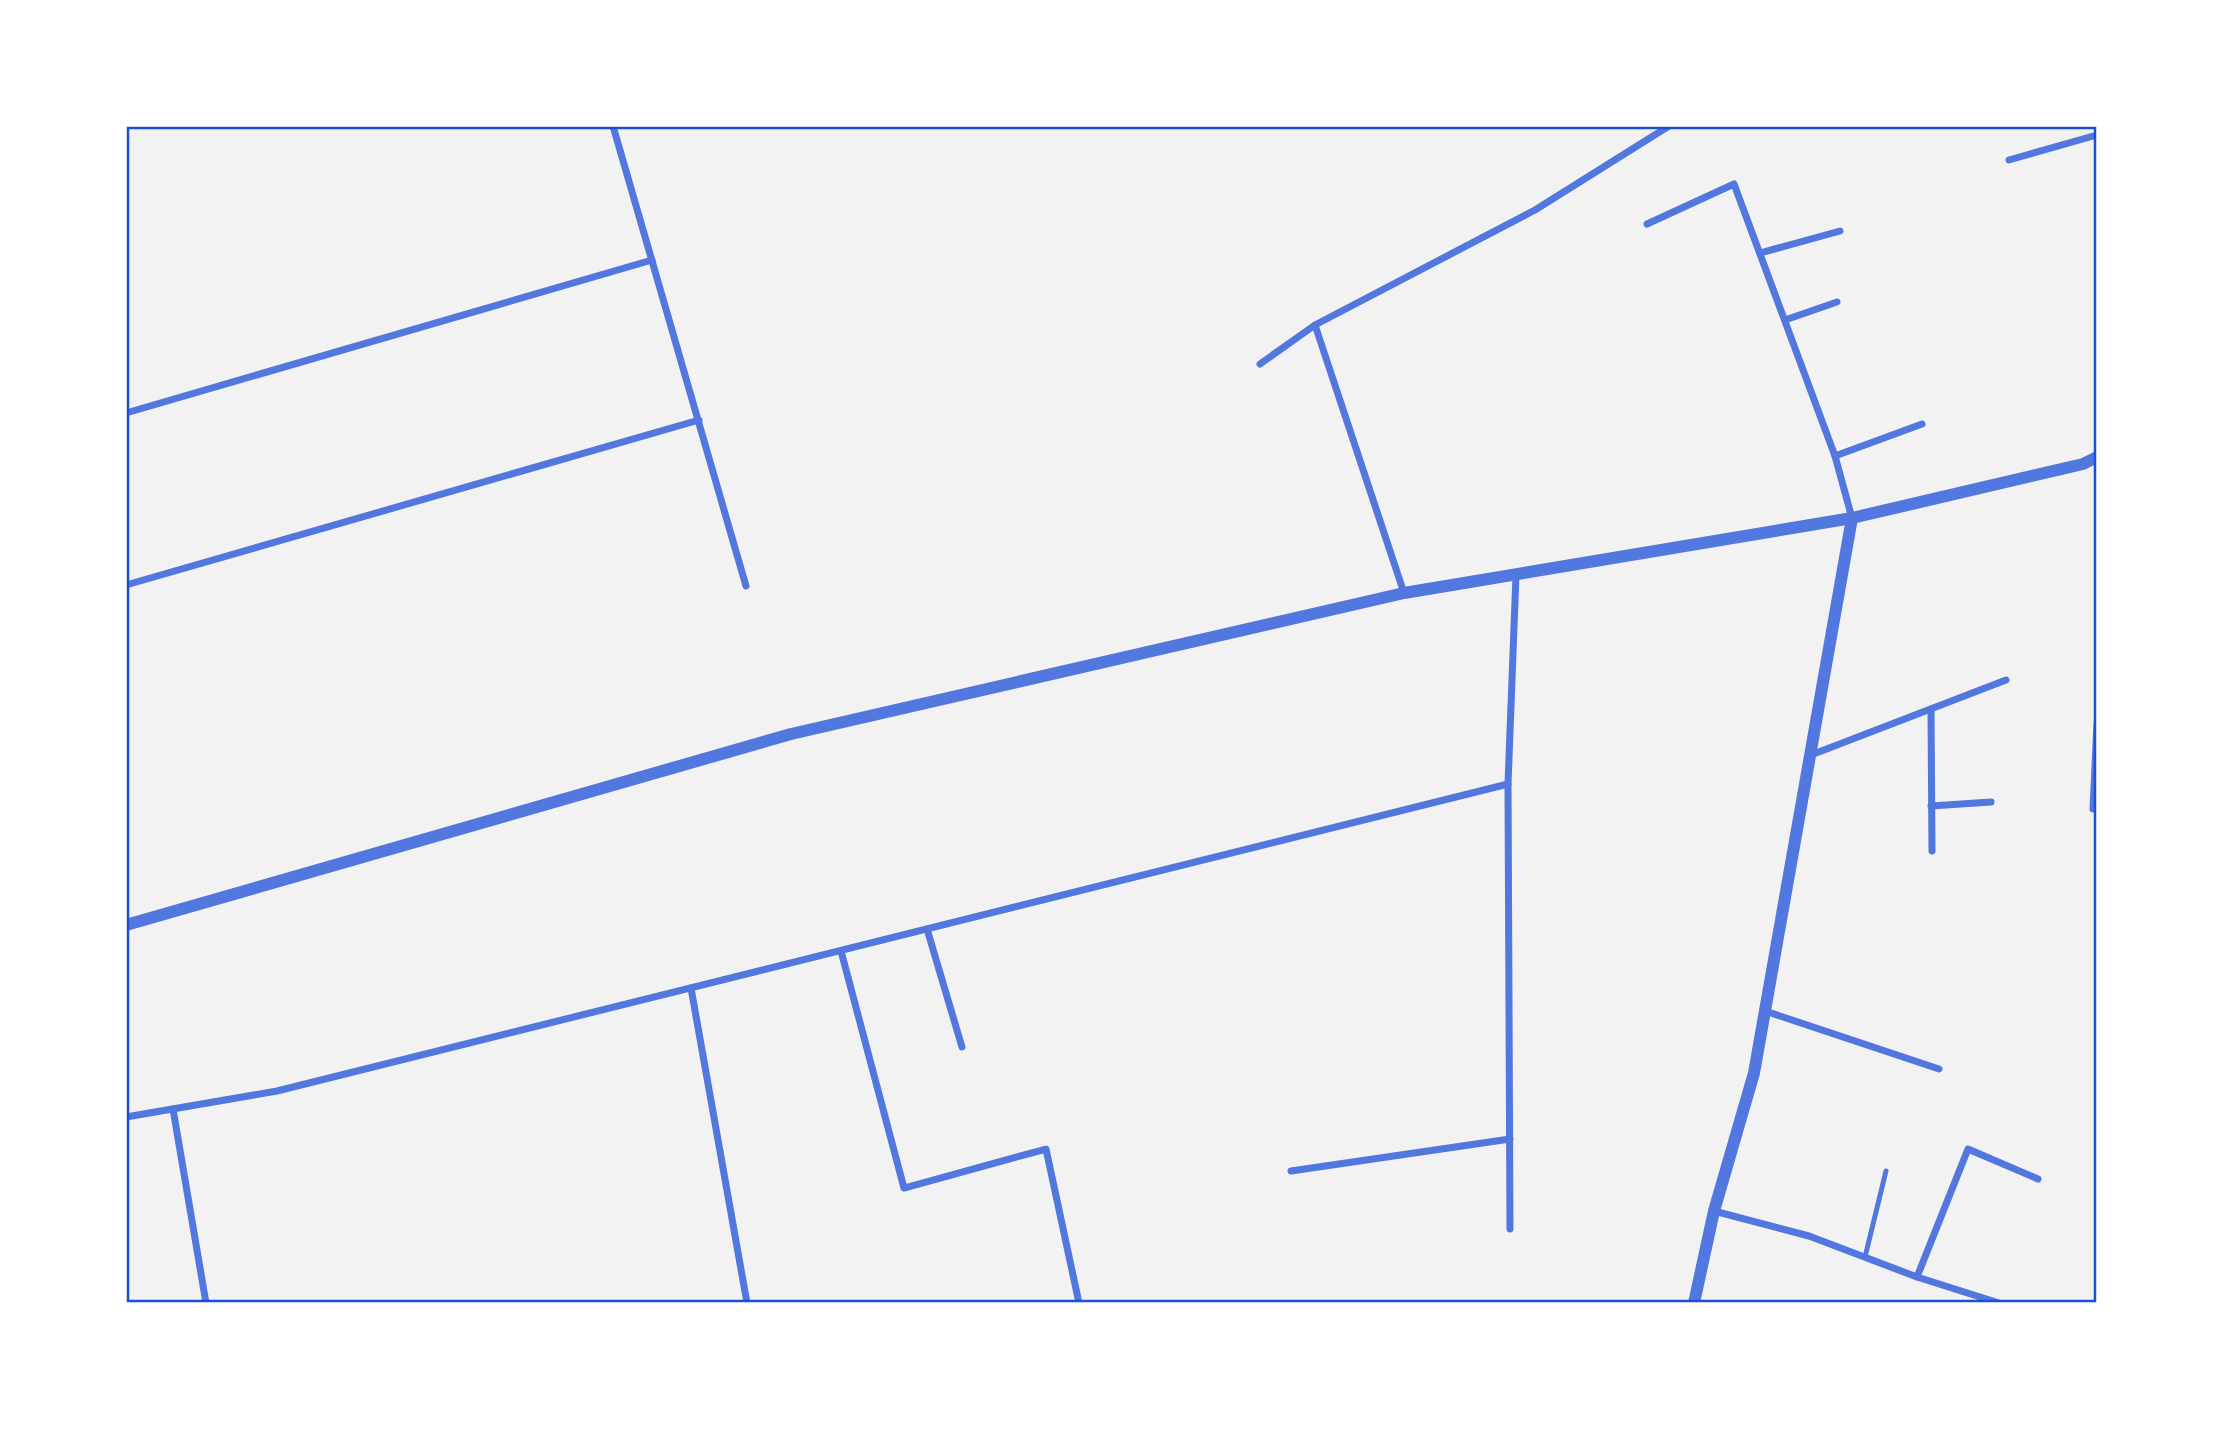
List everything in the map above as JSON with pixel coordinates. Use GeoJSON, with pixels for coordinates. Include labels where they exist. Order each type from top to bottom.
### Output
{"type":"FeatureCollection","features":[{"type":"Feature","properties":{"kind":"street"},"geometry":{"type":"LineString","coordinates":[[613,126],[746,586]]}},
{"type":"Feature","properties":{"kind":"street"},"geometry":{"type":"LineString","coordinates":[[1259,364],[1315,325],[1535,210],[1670,126]]}},
{"type":"Feature","properties":{"kind":"street"},"geometry":{"type":"LineString","coordinates":[[2009,160],[2097,135]]}},
{"type":"Feature","properties":{"kind":"street"},"geometry":{"type":"LineString","coordinates":[[1647,225],[1734,184],[1835,456],[1852,518],[1754,1073],[1714,1211],[1694,1303]]}},
{"type":"Feature","properties":{"kind":"street"},"geometry":{"type":"LineString","coordinates":[[1760,253],[1840,231]]}},
{"type":"Feature","properties":{"kind":"street"},"geometry":{"type":"LineString","coordinates":[[126,413],[652,260]]}},
{"type":"Feature","properties":{"kind":"street"},"geometry":{"type":"LineString","coordinates":[[1785,320],[1837,302]]}},
{"type":"Feature","properties":{"kind":"street"},"geometry":{"type":"LineString","coordinates":[[1315,325],[1404,593]]}},
{"type":"Feature","properties":{"kind":"street"},"geometry":{"type":"LineString","coordinates":[[126,585],[699,420]]}},
{"type":"Feature","properties":{"kind":"street"},"geometry":{"type":"LineString","coordinates":[[1835,456],[1922,424]]}},
{"type":"Feature","properties":{"kind":"street"},"geometry":{"type":"LineString","coordinates":[[126,925],[791,734],[1404,593],[1852,518],[2083,464],[2097,457]]}},
{"type":"Feature","properties":{"kind":"street"},"geometry":{"type":"LineString","coordinates":[[1510,1228],[1508,784],[1516,575]]}},
{"type":"Feature","properties":{"kind":"street"},"geometry":{"type":"LineString","coordinates":[[1811,755],[2006,680]]}},
{"type":"Feature","properties":{"kind":"street"},"geometry":{"type":"LineString","coordinates":[[1931,709],[1932,851]]}},
{"type":"Feature","properties":{"kind":"street"},"geometry":{"type":"LineString","coordinates":[[2093,808],[2097,723]]}},
{"type":"Feature","properties":{"kind":"street"},"geometry":{"type":"LineString","coordinates":[[126,1117],[277,1091],[1508,784]]}},
{"type":"Feature","properties":{"kind":"street"},"geometry":{"type":"LineString","coordinates":[[1931,807],[1991,802]]}},
{"type":"Feature","properties":{"kind":"street"},"geometry":{"type":"LineString","coordinates":[[927,929],[962,1047]]}},
{"type":"Feature","properties":{"kind":"street"},"geometry":{"type":"LineString","coordinates":[[841,951],[904,1188],[1046,1149],[1079,1303]]}},
{"type":"Feature","properties":{"kind":"street"},"geometry":{"type":"LineString","coordinates":[[691,988],[747,1303]]}},
{"type":"Feature","properties":{"kind":"street"},"geometry":{"type":"LineString","coordinates":[[1765,1011],[1939,1069]]}},
{"type":"Feature","properties":{"kind":"street"},"geometry":{"type":"LineString","coordinates":[[173,1109],[206,1303]]}},
{"type":"Feature","properties":{"kind":"street"},"geometry":{"type":"LineString","coordinates":[[1291,1171],[1510,1139]]}},
{"type":"Feature","properties":{"kind":"street"},"geometry":{"type":"LineString","coordinates":[[1917,1277],[1968,1149],[2038,1179]]}},
{"type":"Feature","properties":{"kind":"street"},"geometry":{"type":"LineString","coordinates":[[1714,1211],[1809,1236],[1917,1277],[1999,1303]]}},
{"type":"Feature","properties":{"kind":"lane"},"geometry":{"type":"LineString","coordinates":[[1865,1258],[1886,1171]]}}]}
